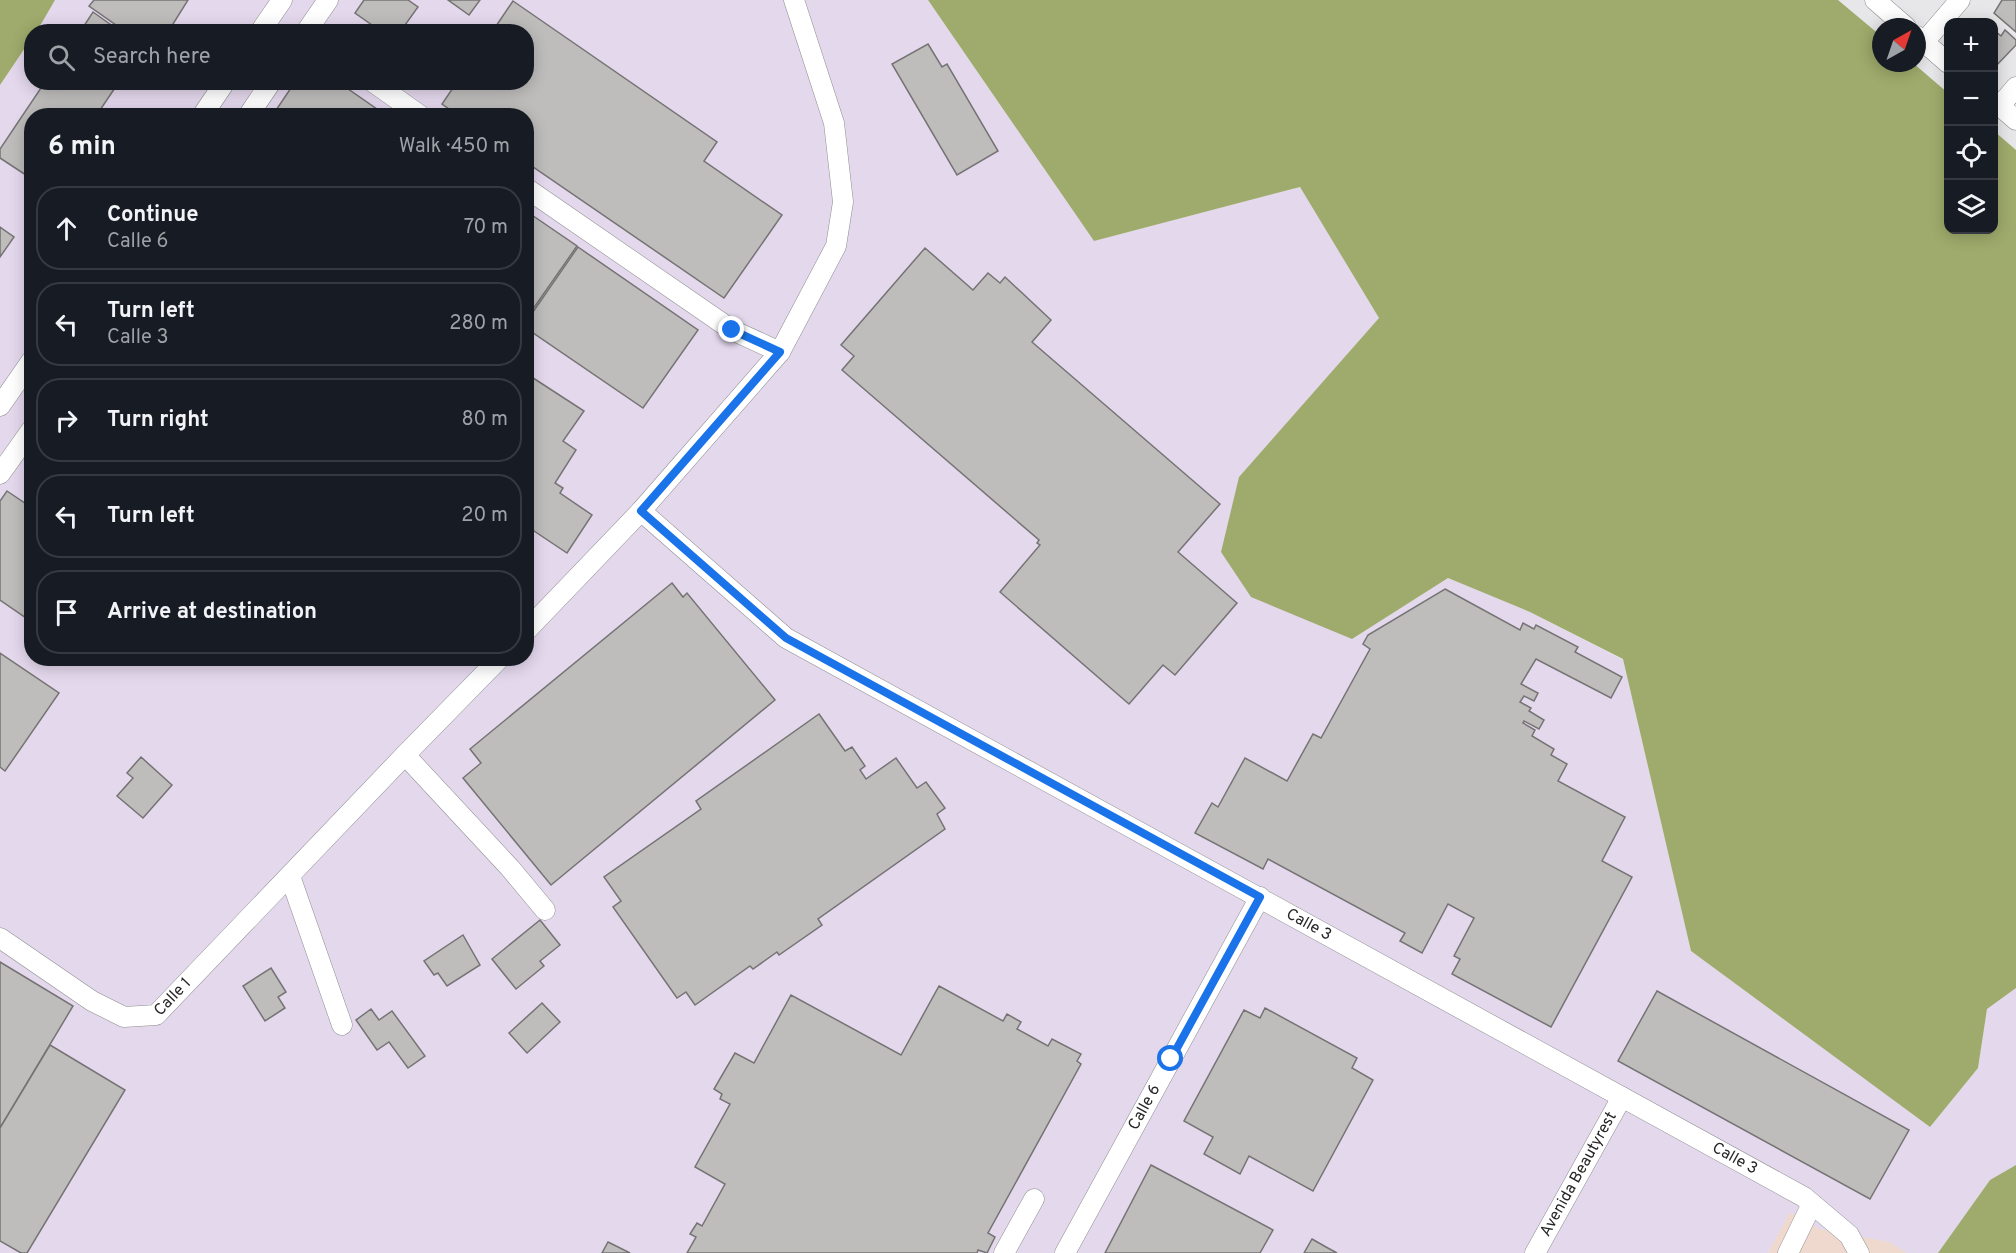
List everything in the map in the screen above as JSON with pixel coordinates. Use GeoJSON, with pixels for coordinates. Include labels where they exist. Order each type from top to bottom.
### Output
{"type":"FeatureCollection","features":[{"type":"Feature","properties":{"kind":"street"},"geometry":{"type":"LineString","coordinates":[[266,24],[282,0]]}},
{"type":"Feature","properties":{"kind":"street"},"geometry":{"type":"LineString","coordinates":[[312,24],[328,0]]}},
{"type":"Feature","properties":{"kind":"street"},"geometry":{"type":"LineString","coordinates":[[534,623],[641,511],[780,352],[836,246],[842,217],[834,123],[794,0]]}},
{"type":"Feature","properties":{"kind":"street"},"geometry":{"type":"LineString","coordinates":[[1875,0],[1896,18]]}},
{"type":"Feature","properties":{"kind":"street"},"geometry":{"type":"LineString","coordinates":[[1926,34],[1960,0]]}},
{"type":"Feature","properties":{"kind":"street"},"geometry":{"type":"LineString","coordinates":[[1926,43],[1944,59]]}},
{"type":"Feature","properties":{"kind":"street"},"geometry":{"type":"LineString","coordinates":[[1998,103],[2016,87]]}},
{"type":"Feature","properties":{"kind":"street"},"geometry":{"type":"LineString","coordinates":[[207,108],[220,90]]}},
{"type":"Feature","properties":{"kind":"street"},"geometry":{"type":"LineString","coordinates":[[253,108],[266,90]]}},
{"type":"Feature","properties":{"kind":"street"},"geometry":{"type":"LineString","coordinates":[[384,90],[410,108]]}},
{"type":"Feature","properties":{"kind":"street"},"geometry":{"type":"LineString","coordinates":[[1998,105],[2016,120]]}},
{"type":"Feature","properties":{"kind":"street"},"geometry":{"type":"LineString","coordinates":[[534,194],[732,330],[780,352]]}},
{"type":"Feature","properties":{"kind":"street"},"geometry":{"type":"LineString","coordinates":[[0,406],[24,372]]}},
{"type":"Feature","properties":{"kind":"street"},"geometry":{"type":"LineString","coordinates":[[0,474],[24,440]]}},
{"type":"Feature","properties":{"kind":"street","name":"Calle 3"},"geometry":{"type":"LineString","coordinates":[[641,511],[786,638],[1260,897],[1812,1204],[1849,1235],[1859,1253]]}},
{"type":"Feature","properties":{"kind":"street","name":"Calle 1"},"geometry":{"type":"LineString","coordinates":[[0,938],[92,1001],[124,1017],[156,1015],[488,666]]}},
{"type":"Feature","properties":{"kind":"street"},"geometry":{"type":"LineString","coordinates":[[405,754],[510,868],[545,910]]}},
{"type":"Feature","properties":{"kind":"street"},"geometry":{"type":"LineString","coordinates":[[290,876],[342,1025]]}},
{"type":"Feature","properties":{"kind":"street","name":"Calle 6"},"geometry":{"type":"LineString","coordinates":[[1065,1253],[1260,897]]}},
{"type":"Feature","properties":{"kind":"street","name":"Avenida Beautyrest"},"geometry":{"type":"LineString","coordinates":[[1535,1253],[1622,1097]]}},
{"type":"Feature","properties":{"kind":"street"},"geometry":{"type":"LineString","coordinates":[[1004,1253],[1034,1198]]}},
{"type":"Feature","properties":{"kind":"street"},"geometry":{"type":"LineString","coordinates":[[1788,1253],[1812,1204]]}},
{"type":"Feature","properties":{"kind":"shaded area"},"geometry":{"type":"Polygon","coordinates":[[[55,0],[928,0],[1094,241],[1300,187],[1379,318],[1239,477],[1352,639],[1448,578],[1530,612],[1623,660],[1691,951],[1930,1127],[1978,1068],[1987,1009],[2016,988],[2016,1165],[1990,1180],[1938,1253],[1907,1253],[1890,1242],[1820,1229],[1790,1212],[1768,1253],[0,1253],[0,85],[24,49],[24,90],[534,90],[534,24],[41,24],[55,0]]]}},
{"type":"Feature","properties":{"kind":"shaded area"},"geometry":{"type":"Polygon","coordinates":[[[1790,1212],[1820,1229],[1890,1242],[1907,1253],[1768,1253],[1790,1212]]]}},
{"type":"Feature","properties":{"kind":"green space"},"geometry":{"type":"Polygon","coordinates":[[[0,0],[55,0],[41,24],[24,24],[24,49],[0,85],[0,0]]]}},
{"type":"Feature","properties":{"kind":"green space"},"geometry":{"type":"Polygon","coordinates":[[[928,0],[1838,0],[1872,28],[1872,72],[1924,72],[1944,90],[1944,234],[1998,234],[1998,134],[2016,150],[2016,988],[1987,1009],[1978,1068],[1930,1127],[1691,951],[1623,659],[1530,612],[1448,578],[1352,639],[1251,597],[1221,552],[1239,477],[1379,318],[1300,187],[1094,241],[928,0]]]}},
{"type":"Feature","properties":{"kind":"green space"},"geometry":{"type":"Polygon","coordinates":[[[2016,1165],[2016,1253],[1938,1253],[1990,1180],[2016,1165]]]}},
{"type":"Feature","properties":{"kind":"building"},"geometry":{"type":"Polygon","coordinates":[[[94,0],[188,0],[173,24],[115,24],[89,6],[94,0]]]}},
{"type":"Feature","properties":{"kind":"building"},"geometry":{"type":"Polygon","coordinates":[[[364,0],[408,0],[418,7],[406,24],[371,24],[355,13],[364,0]]]}},
{"type":"Feature","properties":{"kind":"building"},"geometry":{"type":"Polygon","coordinates":[[[448,0],[480,0],[469,15],[448,0]]]}},
{"type":"Feature","properties":{"kind":"building"},"geometry":{"type":"Polygon","coordinates":[[[2002,0],[2016,0],[2016,32],[1994,13],[2002,0]]]}},
{"type":"Feature","properties":{"kind":"building"},"geometry":{"type":"Polygon","coordinates":[[[513,1],[717,142],[704,161],[782,215],[724,298],[534,167],[534,108],[448,108],[442,104],[452,90],[534,90],[534,24],[497,24],[513,1]]]}},
{"type":"Feature","properties":{"kind":"building"},"geometry":{"type":"Polygon","coordinates":[[[93,12],[110,24],[85,24],[93,12]]]}},
{"type":"Feature","properties":{"kind":"building"},"geometry":{"type":"Polygon","coordinates":[[[2005,30],[2016,40],[2016,45],[1998,64],[1998,33],[2001,36],[2005,30]]]}},
{"type":"Feature","properties":{"kind":"building"},"geometry":{"type":"Polygon","coordinates":[[[928,44],[942,67],[947,64],[998,151],[957,175],[892,64],[928,44]]]}},
{"type":"Feature","properties":{"kind":"building"},"geometry":{"type":"Polygon","coordinates":[[[40,90],[114,90],[101,108],[28,108],[40,90]]]}},
{"type":"Feature","properties":{"kind":"building"},"geometry":{"type":"Polygon","coordinates":[[[290,90],[350,90],[375,108],[277,108],[290,90]]]}},
{"type":"Feature","properties":{"kind":"building"},"geometry":{"type":"Polygon","coordinates":[[[24,113],[24,174],[0,158],[0,149],[24,113]]]}},
{"type":"Feature","properties":{"kind":"building"},"geometry":{"type":"Polygon","coordinates":[[[534,216],[577,246],[534,308],[534,216]]]}},
{"type":"Feature","properties":{"kind":"building"},"geometry":{"type":"Polygon","coordinates":[[[0,227],[14,237],[0,257],[0,227]]]}},
{"type":"Feature","properties":{"kind":"building"},"geometry":{"type":"Polygon","coordinates":[[[578,247],[698,330],[643,408],[534,333],[534,310],[578,247]]]}},
{"type":"Feature","properties":{"kind":"building"},"geometry":{"type":"Polygon","coordinates":[[[925,248],[973,290],[988,273],[1000,283],[1005,277],[1051,320],[1032,342],[1220,504],[1178,552],[1237,603],[1175,675],[1163,665],[1129,704],[1000,592],[1040,545],[1037,543],[1039,540],[842,370],[854,356],[841,345],[925,248]]]}},
{"type":"Feature","properties":{"kind":"building"},"geometry":{"type":"Polygon","coordinates":[[[534,379],[584,411],[563,441],[576,450],[555,483],[563,488],[560,493],[592,515],[567,553],[534,531],[534,379]]]}},
{"type":"Feature","properties":{"kind":"building"},"geometry":{"type":"Polygon","coordinates":[[[7,491],[24,503],[24,616],[0,600],[0,501],[7,491]]]}},
{"type":"Feature","properties":{"kind":"building"},"geometry":{"type":"Polygon","coordinates":[[[672,583],[683,597],[687,593],[775,700],[551,885],[463,778],[481,763],[470,749],[672,583]]]}},
{"type":"Feature","properties":{"kind":"building"},"geometry":{"type":"Polygon","coordinates":[[[1445,589],[1520,630],[1523,623],[1534,629],[1536,625],[1578,647],[1575,652],[1622,677],[1611,698],[1536,659],[1521,684],[1538,693],[1534,701],[1524,696],[1520,702],[1544,720],[1539,729],[1524,721],[1523,723],[1535,730],[1532,736],[1554,749],[1551,755],[1567,764],[1558,781],[1625,817],[1602,861],[1632,877],[1551,1027],[1452,974],[1460,959],[1454,956],[1474,918],[1448,904],[1422,953],[1400,941],[1405,933],[1268,859],[1263,869],[1195,833],[1212,803],[1218,807],[1245,758],[1287,781],[1313,734],[1321,738],[1370,649],[1363,644],[1368,635],[1445,589]]]}},
{"type":"Feature","properties":{"kind":"building"},"geometry":{"type":"Polygon","coordinates":[[[0,653],[59,693],[5,771],[0,767],[0,653]]]}},
{"type":"Feature","properties":{"kind":"building"},"geometry":{"type":"Polygon","coordinates":[[[819,714],[845,751],[852,747],[865,766],[860,770],[866,779],[896,758],[917,788],[926,782],[945,808],[937,814],[945,829],[818,919],[822,925],[779,955],[777,952],[753,969],[750,966],[695,1005],[686,992],[677,998],[613,907],[621,901],[604,877],[701,809],[696,801],[819,714]]]}},
{"type":"Feature","properties":{"kind":"building"},"geometry":{"type":"Polygon","coordinates":[[[141,757],[172,785],[143,818],[117,796],[133,778],[127,773],[141,757]]]}},
{"type":"Feature","properties":{"kind":"building"},"geometry":{"type":"Polygon","coordinates":[[[540,920],[560,945],[540,961],[544,966],[516,989],[492,959],[540,920]]]}},
{"type":"Feature","properties":{"kind":"building"},"geometry":{"type":"Polygon","coordinates":[[[463,935],[480,965],[447,986],[438,973],[434,975],[424,961],[463,935]]]}},
{"type":"Feature","properties":{"kind":"building"},"geometry":{"type":"Polygon","coordinates":[[[0,962],[73,1006],[0,1128],[0,962]]]}},
{"type":"Feature","properties":{"kind":"building"},"geometry":{"type":"Polygon","coordinates":[[[271,968],[286,992],[278,997],[285,1008],[265,1021],[243,986],[271,968]]]}},
{"type":"Feature","properties":{"kind":"building"},"geometry":{"type":"Polygon","coordinates":[[[939,986],[1003,1021],[1007,1014],[1021,1022],[1017,1029],[1048,1046],[1052,1039],[1081,1054],[1077,1061],[1081,1064],[988,1233],[995,1237],[987,1253],[978,1250],[977,1253],[687,1253],[696,1237],[690,1234],[697,1223],[702,1226],[725,1184],[695,1167],[730,1104],[720,1099],[722,1094],[714,1089],[735,1053],[754,1063],[791,995],[901,1055],[939,986]]]}},
{"type":"Feature","properties":{"kind":"building"},"geometry":{"type":"Polygon","coordinates":[[[1657,991],[1909,1130],[1870,1199],[1618,1061],[1657,991]]]}},
{"type":"Feature","properties":{"kind":"building"},"geometry":{"type":"Polygon","coordinates":[[[542,1003],[560,1022],[527,1053],[509,1033],[542,1003]]]}},
{"type":"Feature","properties":{"kind":"building"},"geometry":{"type":"Polygon","coordinates":[[[1265,1008],[1357,1058],[1352,1068],[1373,1080],[1313,1191],[1249,1156],[1240,1174],[1204,1154],[1213,1137],[1184,1121],[1244,1010],[1260,1018],[1265,1008]]]}},
{"type":"Feature","properties":{"kind":"building"},"geometry":{"type":"Polygon","coordinates":[[[371,1009],[379,1020],[392,1011],[425,1056],[408,1068],[389,1042],[377,1050],[356,1020],[371,1009]]]}},
{"type":"Feature","properties":{"kind":"building"},"geometry":{"type":"Polygon","coordinates":[[[50,1045],[125,1090],[27,1253],[21,1253],[0,1241],[0,1128],[50,1045]]]}},
{"type":"Feature","properties":{"kind":"building"},"geometry":{"type":"Polygon","coordinates":[[[1151,1165],[1273,1230],[1260,1253],[1105,1253],[1151,1165]]]}},
{"type":"Feature","properties":{"kind":"building"},"geometry":{"type":"Polygon","coordinates":[[[1312,1239],[1326,1247],[1337,1253],[1304,1253],[1312,1239]]]}},
{"type":"Feature","properties":{"kind":"building"},"geometry":{"type":"Polygon","coordinates":[[[608,1242],[630,1253],[602,1253],[608,1242]]]}},
{"type":"Feature","properties":{"kind":"route"},"geometry":{"type":"LineString","coordinates":[[732,330],[780,352],[641,511],[786,638],[1260,897],[1171,1059]]}}]}
